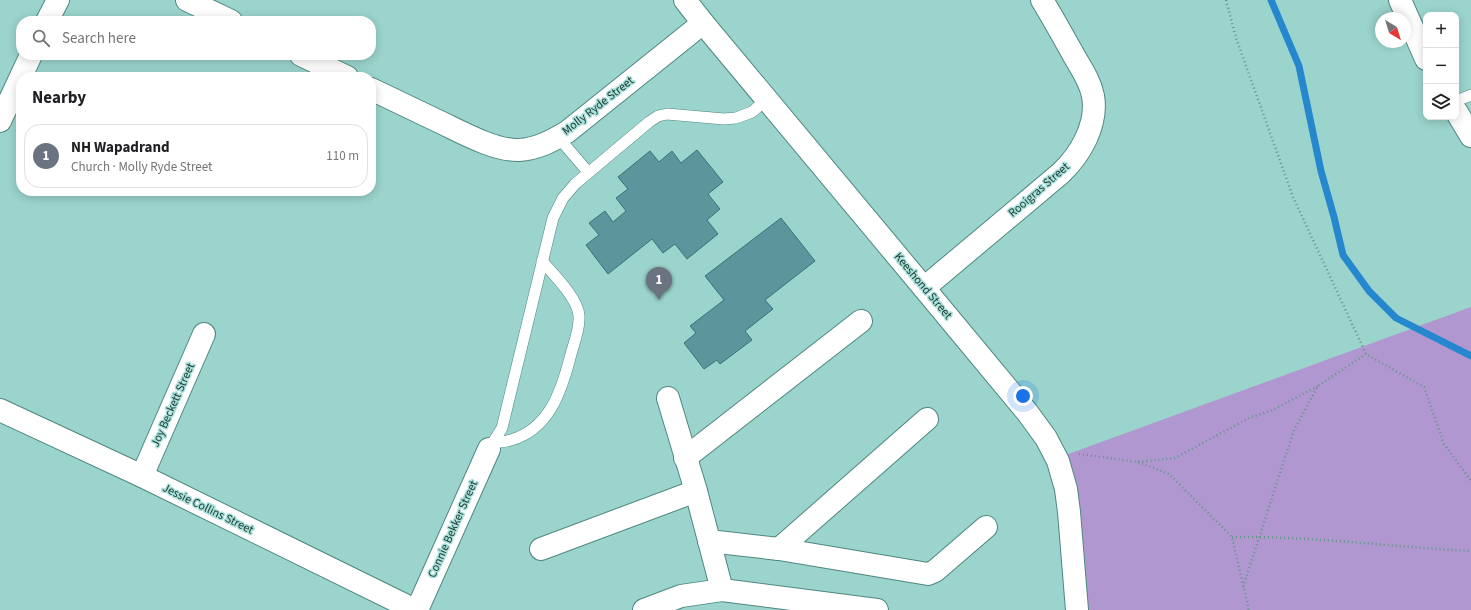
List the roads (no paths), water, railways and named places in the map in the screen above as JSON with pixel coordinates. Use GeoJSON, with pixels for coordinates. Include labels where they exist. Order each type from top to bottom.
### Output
{"type":"FeatureCollection","features":[{"type":"Feature","properties":{"kind":"street"},"geometry":{"type":"LineString","coordinates":[[50,16],[58,0]]}},
{"type":"Feature","properties":{"kind":"street"},"geometry":{"type":"LineString","coordinates":[[187,0],[220,16]]}},
{"type":"Feature","properties":{"kind":"street","name":"Keeshond Street"},"geometry":{"type":"LineString","coordinates":[[685,0],[1041,430],[1060,467],[1066,490],[1077,610]]}},
{"type":"Feature","properties":{"kind":"street","name":"Rooigras Street"},"geometry":{"type":"LineString","coordinates":[[924,288],[1061,173],[1079,153],[1086,139],[1093,110],[1093,96],[1088,80],[1042,0]]}},
{"type":"Feature","properties":{"kind":"street"},"geometry":{"type":"LineString","coordinates":[[1400,0],[1423,52]]}},
{"type":"Feature","properties":{"kind":"street","name":"Molly Ryde Street"},"geometry":{"type":"LineString","coordinates":[[376,90],[464,133],[503,149],[518,150],[532,148],[558,138],[584,119],[703,23]]}},
{"type":"Feature","properties":{"kind":"street"},"geometry":{"type":"LineString","coordinates":[[23,72],[29,60]]}},
{"type":"Feature","properties":{"kind":"street"},"geometry":{"type":"LineString","coordinates":[[311,60],[337,72]]}},
{"type":"Feature","properties":{"kind":"street"},"geometry":{"type":"LineString","coordinates":[[0,121],[16,87]]}},
{"type":"Feature","properties":{"kind":"street"},"geometry":{"type":"LineString","coordinates":[[1459,116],[1471,136]]}},
{"type":"Feature","properties":{"kind":"street"},"geometry":{"type":"LineString","coordinates":[[686,458],[861,321]]}},
{"type":"Feature","properties":{"kind":"street","name":"Joy Beckett Street"},"geometry":{"type":"LineString","coordinates":[[142,476],[204,334]]}},
{"type":"Feature","properties":{"kind":"street"},"geometry":{"type":"LineString","coordinates":[[668,398],[696,492],[722,590]]}},
{"type":"Feature","properties":{"kind":"street","name":"Jessie Collins Street"},"geometry":{"type":"LineString","coordinates":[[0,410],[142,476],[416,610]]}},
{"type":"Feature","properties":{"kind":"street"},"geometry":{"type":"LineString","coordinates":[[779,549],[927,419]]}},
{"type":"Feature","properties":{"kind":"street","name":"Connie Bekker Street"},"geometry":{"type":"LineString","coordinates":[[416,610],[491,446]]}},
{"type":"Feature","properties":{"kind":"street"},"geometry":{"type":"LineString","coordinates":[[541,549],[696,492]]}},
{"type":"Feature","properties":{"kind":"street"},"geometry":{"type":"LineString","coordinates":[[709,541],[779,549],[928,574],[935,571],[986,527]]}},
{"type":"Feature","properties":{"kind":"street"},"geometry":{"type":"LineString","coordinates":[[644,610],[681,596],[722,590],[805,605],[877,610]]}},
{"type":"Feature","properties":{"kind":"lane"},"geometry":{"type":"LineString","coordinates":[[1459,99],[1471,95]]}},
{"type":"Feature","properties":{"kind":"lane"},"geometry":{"type":"LineString","coordinates":[[491,446],[502,428],[553,218],[563,198],[588,172],[648,122],[658,116],[671,114],[724,119],[736,118],[752,112],[766,99]]}},
{"type":"Feature","properties":{"kind":"lane"},"geometry":{"type":"LineString","coordinates":[[558,138],[588,172]]}},
{"type":"Feature","properties":{"kind":"lane"},"geometry":{"type":"LineString","coordinates":[[491,446],[524,435],[552,408],[558,397],[570,357],[579,316],[570,295],[542,261]]}},
{"type":"Feature","properties":{"kind":"waterway"},"geometry":{"type":"LineString","coordinates":[[1271,0],[1299,66],[1321,171],[1343,255],[1369,291],[1396,318],[1471,356]]}},
{"type":"Feature","properties":{"kind":"place","name":"NH Wapadrand"},"geometry":{"type":"Point","coordinates":[659,300]}}]}
